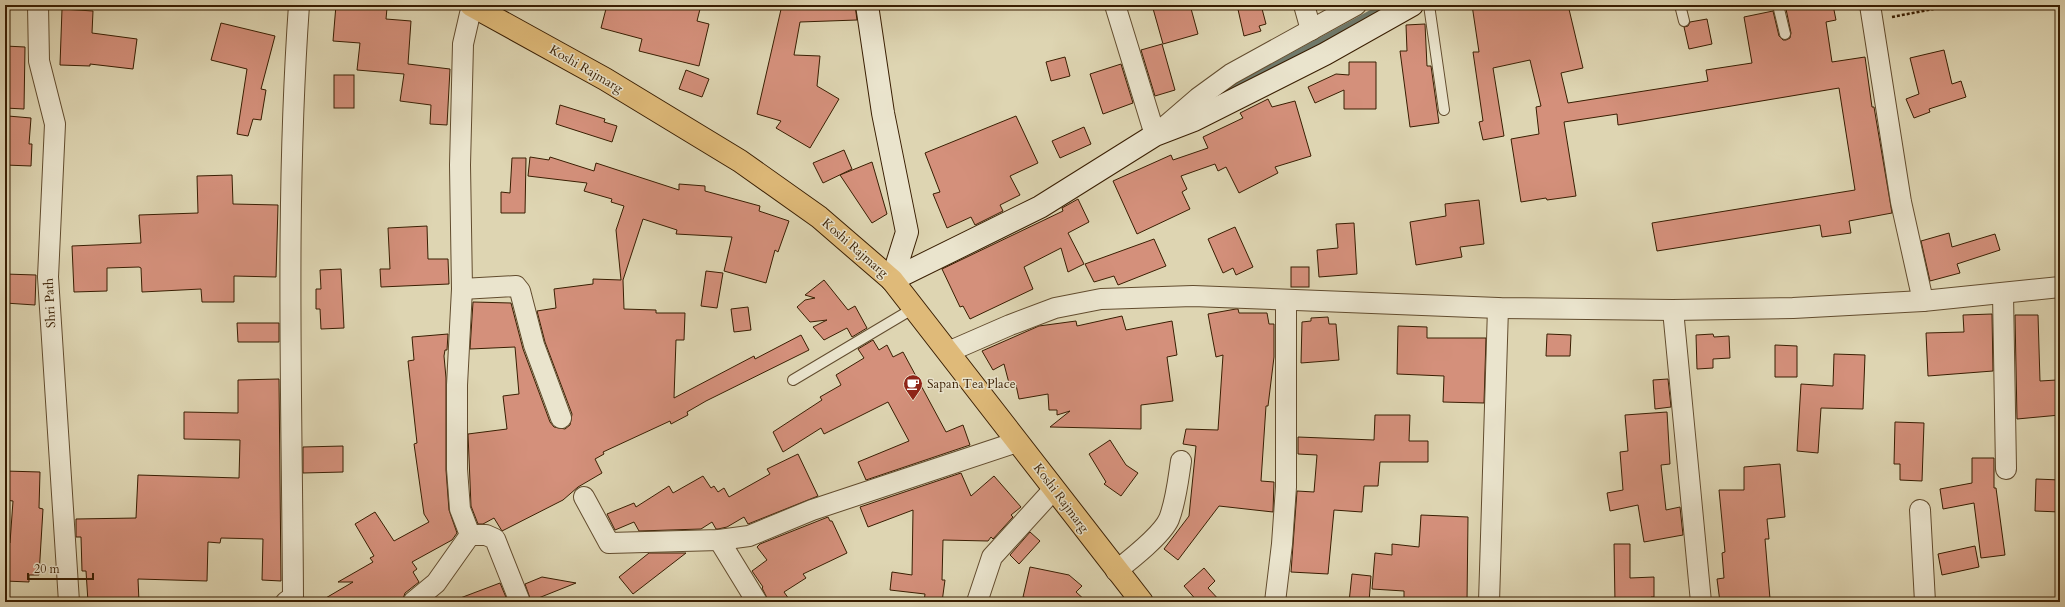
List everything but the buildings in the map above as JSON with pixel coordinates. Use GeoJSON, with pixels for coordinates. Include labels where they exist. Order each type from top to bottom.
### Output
{"type":"FeatureCollection","features":[{"type":"Feature","properties":{"kind":"main road","name":"Koshi Rajmarg"},"geometry":{"type":"LineString","coordinates":[[471,5],[605,79],[740,161],[819,217],[892,280],[1116,571],[1142,602]]}},
{"type":"Feature","properties":{"kind":"street","name":"Shri Path"},"geometry":{"type":"LineString","coordinates":[[38,5],[39,61],[55,124],[48,277],[69,602]]}},
{"type":"Feature","properties":{"kind":"street"},"geometry":{"type":"LineString","coordinates":[[286,602],[293,598],[291,174],[293,87],[299,5]]}},
{"type":"Feature","properties":{"kind":"street"},"geometry":{"type":"LineString","coordinates":[[470,535],[460,509],[457,469],[457,385],[462,289],[460,165],[463,44],[471,5]]}},
{"type":"Feature","properties":{"kind":"street"},"geometry":{"type":"LineString","coordinates":[[867,5],[883,113],[907,232],[892,280]]}},
{"type":"Feature","properties":{"kind":"street"},"geometry":{"type":"LineString","coordinates":[[1115,5],[1155,135]]}},
{"type":"Feature","properties":{"kind":"street"},"geometry":{"type":"LineString","coordinates":[[1304,5],[1311,30]]}},
{"type":"Feature","properties":{"kind":"street"},"geometry":{"type":"LineString","coordinates":[[892,280],[1040,206],[1155,135],[1198,98],[1231,74],[1356,5]]}},
{"type":"Feature","properties":{"kind":"street"},"geometry":{"type":"LineString","coordinates":[[1155,135],[1194,120],[1325,54],[1412,5]]}},
{"type":"Feature","properties":{"kind":"street"},"geometry":{"type":"LineString","coordinates":[[1872,12],[1901,202],[1923,301]]}},
{"type":"Feature","properties":{"kind":"street"},"geometry":{"type":"LineString","coordinates":[[462,289],[516,286],[520,291],[534,345],[560,418]]}},
{"type":"Feature","properties":{"kind":"street"},"geometry":{"type":"LineString","coordinates":[[948,352],[1010,325],[1055,308],[1101,299],[1193,296],[1286,301],[1498,308],[1673,310],[1793,308],[1923,301],[2003,294],[2060,286]]}},
{"type":"Feature","properties":{"kind":"street"},"geometry":{"type":"LineString","coordinates":[[2003,294],[2006,469]]}},
{"type":"Feature","properties":{"kind":"street"},"geometry":{"type":"LineString","coordinates":[[1275,602],[1282,544],[1286,487],[1286,301]]}},
{"type":"Feature","properties":{"kind":"street"},"geometry":{"type":"LineString","coordinates":[[1489,602],[1498,308]]}},
{"type":"Feature","properties":{"kind":"street"},"geometry":{"type":"LineString","coordinates":[[1673,310],[1701,602]]}},
{"type":"Feature","properties":{"kind":"street"},"geometry":{"type":"LineString","coordinates":[[584,497],[608,543],[719,540],[749,536],[812,510],[1017,442]]}},
{"type":"Feature","properties":{"kind":"street"},"geometry":{"type":"LineString","coordinates":[[1116,571],[1143,550],[1168,521],[1175,499],[1181,461]]}},
{"type":"Feature","properties":{"kind":"street"},"geometry":{"type":"LineString","coordinates":[[977,602],[992,557],[1054,489]]}},
{"type":"Feature","properties":{"kind":"street"},"geometry":{"type":"LineString","coordinates":[[1920,510],[1925,602]]}},
{"type":"Feature","properties":{"kind":"street"},"geometry":{"type":"LineString","coordinates":[[413,602],[436,583],[470,535]]}},
{"type":"Feature","properties":{"kind":"street"},"geometry":{"type":"LineString","coordinates":[[470,535],[486,535],[495,539],[520,602]]}},
{"type":"Feature","properties":{"kind":"street"},"geometry":{"type":"LineString","coordinates":[[719,540],[757,602]]}},
{"type":"Feature","properties":{"kind":"lane"},"geometry":{"type":"LineString","coordinates":[[1428,5],[1444,110]]}},
{"type":"Feature","properties":{"kind":"lane"},"geometry":{"type":"LineString","coordinates":[[1680,5],[1684,21]]}},
{"type":"Feature","properties":{"kind":"lane"},"geometry":{"type":"LineString","coordinates":[[1778,5],[1785,34]]}},
{"type":"Feature","properties":{"kind":"lane"},"geometry":{"type":"LineString","coordinates":[[793,380],[914,308]]}},
{"type":"Feature","properties":{"kind":"path"},"geometry":{"type":"LineString","coordinates":[[1872,12],[1954,5]]}},
{"type":"Feature","properties":{"kind":"waterway"},"geometry":{"type":"LineString","coordinates":[[1220,95],[1386,5]]}},
{"type":"Feature","properties":{"kind":"place","name":"Sapan Tea Place"},"geometry":{"type":"Point","coordinates":[913,401]}}]}
